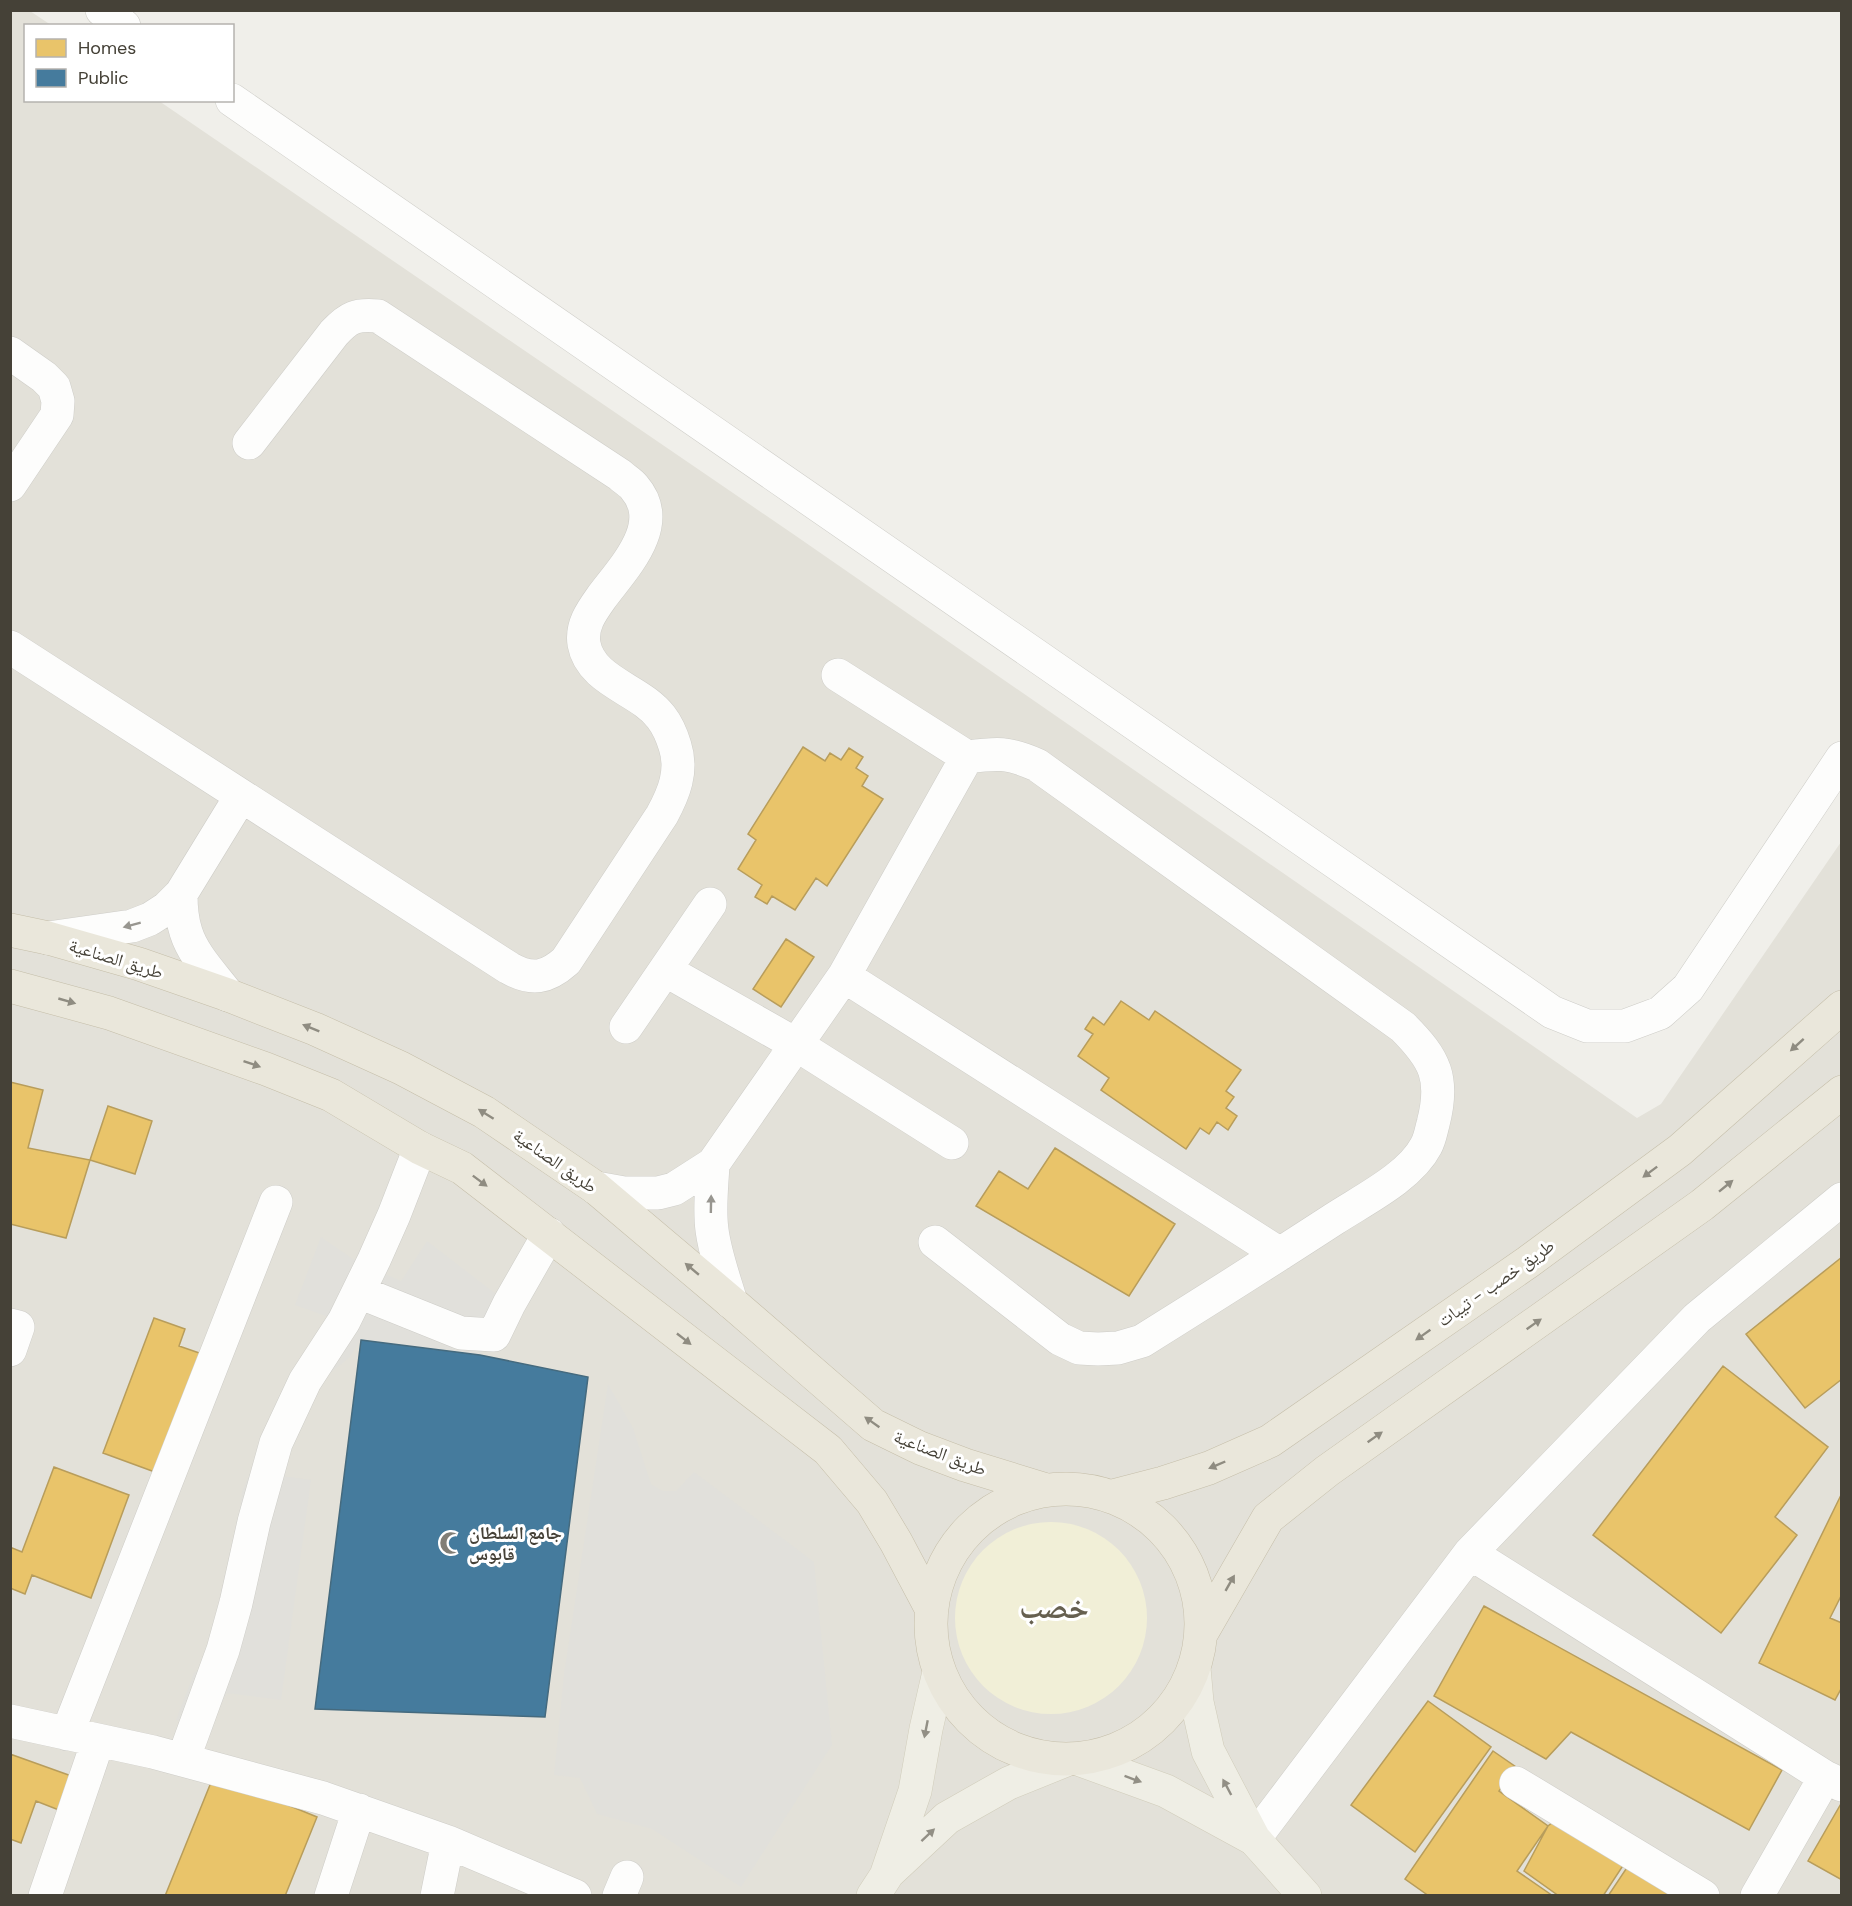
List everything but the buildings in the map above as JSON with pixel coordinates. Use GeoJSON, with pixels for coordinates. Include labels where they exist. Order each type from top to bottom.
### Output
{"type":"FeatureCollection","features":[{"type":"Feature","properties":{"kind":"highway","name":"طريق الصناعية"},"geometry":{"type":"LineString","coordinates":[[10,930],[48,938],[139,964],[228,995],[326,1034],[401,1068],[474,1106],[596,1188],[873,1425],[929,1452],[1043,1489]]}},
{"type":"Feature","properties":{"kind":"highway"},"geometry":{"type":"LineString","coordinates":[[10,986],[109,1013],[266,1069],[331,1095],[420,1148],[462,1168],[828,1450],[872,1502],[931,1608]]}},
{"type":"Feature","properties":{"kind":"highway","name":"طريق خصب - تيبات"},"geometry":{"type":"LineString","coordinates":[[1113,1496],[1209,1468],[1270,1441],[1528,1262],[1680,1150],[1842,1007]]}},
{"type":"Feature","properties":{"kind":"highway"},"geometry":{"type":"LineString","coordinates":[[1201,1634],[1268,1518],[1327,1471],[1702,1205],[1842,1092]]}},
{"type":"Feature","properties":{"kind":"highway"},"geometry":{"type":"LineString","coordinates":[[1078,1488],[1113,1496],[1139,1509],[1162,1527],[1181,1550],[1193,1576],[1200,1605],[1201,1634],[1194,1668],[1180,1696],[1161,1721],[1137,1740],[1109,1753],[1072,1760],[1033,1756],[1002,1744],[976,1725],[954,1700],[939,1672],[931,1640],[931,1608],[940,1574],[956,1543],[972,1526],[980,1518],[1010,1500],[1043,1489],[1078,1488]]}},
{"type":"Feature","properties":{"kind":"main road"},"geometry":{"type":"LineString","coordinates":[[1194,1668],[1197,1702],[1208,1751],[1254,1839],[1305,1896]]}},
{"type":"Feature","properties":{"kind":"main road"},"geometry":{"type":"LineString","coordinates":[[879,1886],[915,1791],[939,1672]]}},
{"type":"Feature","properties":{"kind":"main road"},"geometry":{"type":"LineString","coordinates":[[879,1886],[947,1818],[1009,1783],[1072,1760],[1166,1791],[1254,1839]]}},
{"type":"Feature","properties":{"kind":"street"},"geometry":{"type":"LineString","coordinates":[[102,10],[121,24]]}},
{"type":"Feature","properties":{"kind":"street"},"geometry":{"type":"LineString","coordinates":[[234,101],[1561,1016],[1587,1026],[1625,1026],[1660,1013],[1688,988],[1842,758]]}},
{"type":"Feature","properties":{"kind":"street"},"geometry":{"type":"LineString","coordinates":[[10,647],[509,968],[533,977],[551,972],[566,961],[662,815],[672,796],[678,776],[678,754],[661,716],[645,702],[608,678],[592,663],[584,643],[586,621],[641,542],[646,523],[644,504],[634,488],[620,475],[378,316],[361,315],[345,321],[249,443]]}},
{"type":"Feature","properties":{"kind":"street"},"geometry":{"type":"LineString","coordinates":[[10,353],[44,377],[54,387],[58,401],[57,415],[10,485]]}},
{"type":"Feature","properties":{"kind":"street"},"geometry":{"type":"LineString","coordinates":[[838,675],[967,757],[996,753],[1017,756],[1037,765],[1360,994],[1403,1027],[1424,1047],[1437,1072],[1438,1093],[1427,1145],[1413,1163],[1394,1180],[1142,1341],[1118,1348],[1098,1349],[1079,1348],[1060,1339],[935,1242]]}},
{"type":"Feature","properties":{"kind":"street"},"geometry":{"type":"LineString","coordinates":[[596,1188],[624,1193],[658,1193],[674,1189],[713,1164],[844,976],[967,757]]}},
{"type":"Feature","properties":{"kind":"street"},"geometry":{"type":"LineString","coordinates":[[48,938],[132,926],[167,908],[181,894],[242,796]]}},
{"type":"Feature","properties":{"kind":"street"},"geometry":{"type":"LineString","coordinates":[[181,894],[186,933],[194,950],[228,995]]}},
{"type":"Feature","properties":{"kind":"street"},"geometry":{"type":"LineString","coordinates":[[626,1027],[710,904]]}},
{"type":"Feature","properties":{"kind":"street"},"geometry":{"type":"LineString","coordinates":[[665,970],[797,1045],[951,1143]]}},
{"type":"Feature","properties":{"kind":"street"},"geometry":{"type":"LineString","coordinates":[[844,976],[1280,1254]]}},
{"type":"Feature","properties":{"kind":"street"},"geometry":{"type":"LineString","coordinates":[[183,1760],[223,1650],[276,1443],[305,1381],[359,1292],[394,1215],[420,1148]]}},
{"type":"Feature","properties":{"kind":"street"},"geometry":{"type":"LineString","coordinates":[[713,1164],[712,1230],[731,1302]]}},
{"type":"Feature","properties":{"kind":"street"},"geometry":{"type":"LineString","coordinates":[[1254,1839],[1470,1553],[1697,1318],[1842,1199]]}},
{"type":"Feature","properties":{"kind":"street"},"geometry":{"type":"LineString","coordinates":[[45,1896],[82,1737],[276,1202]]}},
{"type":"Feature","properties":{"kind":"street"},"geometry":{"type":"LineString","coordinates":[[359,1292],[461,1333],[494,1335],[549,1234]]}},
{"type":"Feature","properties":{"kind":"street"},"geometry":{"type":"LineString","coordinates":[[10,1325],[18,1327],[10,1350]]}},
{"type":"Feature","properties":{"kind":"street"},"geometry":{"type":"LineString","coordinates":[[1470,1553],[1833,1781],[1757,1896]]}},
{"type":"Feature","properties":{"kind":"street"},"geometry":{"type":"LineString","coordinates":[[10,1721],[183,1760],[323,1798],[448,1842],[575,1896]]}},
{"type":"Feature","properties":{"kind":"street"},"geometry":{"type":"LineString","coordinates":[[1516,1783],[1703,1896]]}},
{"type":"Feature","properties":{"kind":"street"},"geometry":{"type":"LineString","coordinates":[[331,1896],[359,1810]]}},
{"type":"Feature","properties":{"kind":"street"},"geometry":{"type":"LineString","coordinates":[[438,1896],[448,1842]]}},
{"type":"Feature","properties":{"kind":"shaded area","name":"خصب"},"geometry":{"type":"Polygon","coordinates":[[[11,11],[30,11],[50,24],[24,24],[24,102],[160,102],[796,536],[1637,1118],[1661,1104],[1841,842],[1841,1895],[11,1896],[11,11]]]}},
{"type":"Feature","properties":{"kind":"shaded area"},"geometry":{"type":"Polygon","coordinates":[[[321,1237],[356,1261],[401,1281],[427,1241],[509,1304],[480,1355],[361,1340],[349,1358],[320,1381],[280,1476],[311,1480],[281,1700],[227,1693],[212,1731],[176,1720],[194,1673],[205,1664],[231,1581],[242,1492],[294,1368],[337,1320],[295,1305],[321,1237]]]}},
{"type":"Feature","properties":{"kind":"shaded area"},"geometry":{"type":"Polygon","coordinates":[[[608,1384],[633,1428],[651,1484],[663,1491],[676,1491],[694,1472],[814,1562],[832,1745],[741,1887],[652,1829],[597,1814],[580,1778],[554,1775],[564,1674],[608,1384]]]}},
{"type":"Feature","properties":{"kind":"sand"},"geometry":{"type":"Polygon","coordinates":[[[1042,1522],[1060,1522],[1088,1529],[1119,1550],[1140,1581],[1147,1618],[1140,1655],[1119,1686],[1088,1707],[1060,1714],[1042,1714],[1006,1703],[977,1679],[966,1663],[959,1646],[955,1627],[955,1609],[966,1573],[990,1544],[1006,1533],[1023,1526],[1042,1522]]]}},
{"type":"Feature","properties":{"kind":"place","name":"جامع السلطان قابوس"},"geometry":{"type":"Point","coordinates":[451,1543]}},
{"type":"Feature","properties":{"kind":"district","name":"خصب"},"geometry":{"type":"Point","coordinates":[1054,1608]}}]}
